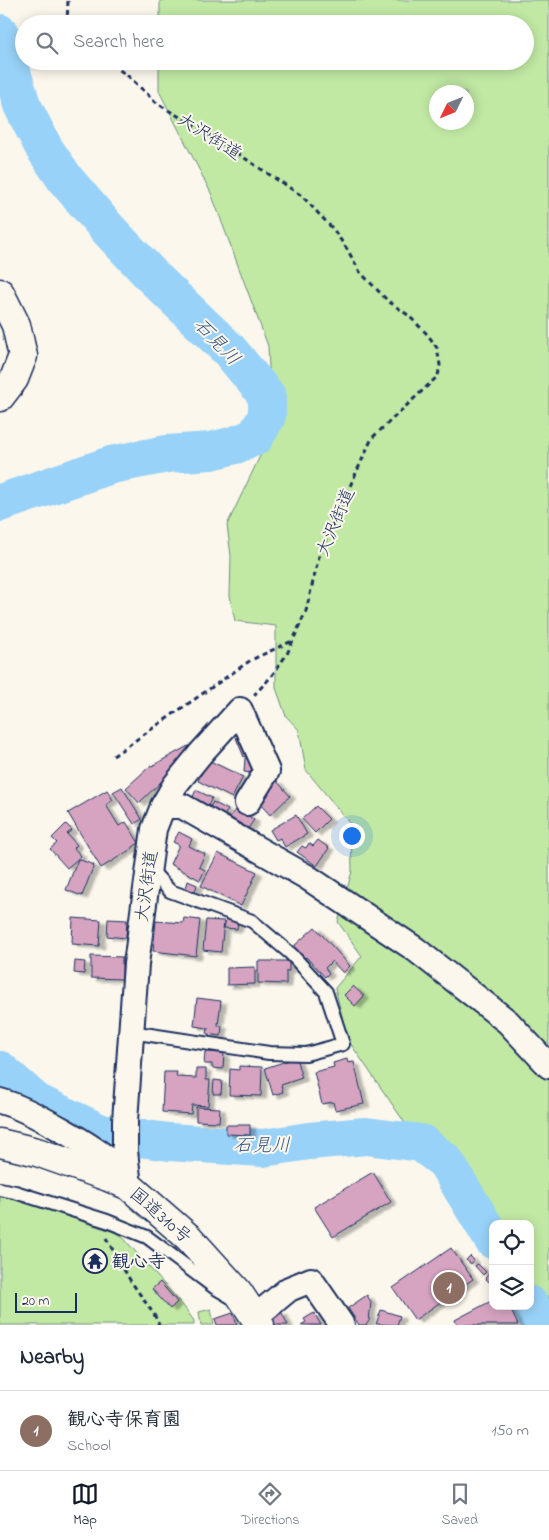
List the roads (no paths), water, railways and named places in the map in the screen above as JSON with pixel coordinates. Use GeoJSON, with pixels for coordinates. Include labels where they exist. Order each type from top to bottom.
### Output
{"type":"FeatureCollection","features":[{"type":"Feature","properties":{"kind":"highway"},"geometry":{"type":"LineString","coordinates":[[0,293],[16,326],[23,356],[14,379],[0,398]]}},
{"type":"Feature","properties":{"kind":"highway","name":"国道310号"},"geometry":{"type":"LineString","coordinates":[[0,1142],[37,1152],[129,1186],[189,1238],[238,1292],[255,1317]]}},
{"type":"Feature","properties":{"kind":"street","name":"大沢街道"},"geometry":{"type":"LineString","coordinates":[[129,1186],[125,1151],[125,1121],[131,1032],[136,964],[154,829],[163,806],[176,785],[201,752],[240,710],[267,771],[247,803]]}},
{"type":"Feature","properties":{"kind":"street"},"geometry":{"type":"LineString","coordinates":[[163,806],[182,806],[307,877],[415,950],[508,1022],[549,1066]]}},
{"type":"Feature","properties":{"kind":"street"},"geometry":{"type":"LineString","coordinates":[[0,1101],[15,1105],[87,1146],[112,1163],[121,1172],[129,1186]]}},
{"type":"Feature","properties":{"kind":"street"},"geometry":{"type":"LineString","coordinates":[[255,1317],[289,1289],[311,1280],[342,1325]]}},
{"type":"Feature","properties":{"kind":"lane"},"geometry":{"type":"LineString","coordinates":[[131,1032],[270,1053],[306,1054],[343,1044],[326,992],[291,954],[252,921],[170,891],[150,869]]}},
{"type":"Feature","properties":{"kind":"lane"},"geometry":{"type":"LineString","coordinates":[[0,1190],[15,1192],[102,1219],[147,1237],[255,1317]]}},
{"type":"Feature","properties":{"kind":"waterway","name":"石見川"},"geometry":{"type":"LineString","coordinates":[[0,33],[22,105],[44,148],[66,180],[107,228],[155,279],[229,350],[267,396],[267,416],[255,437],[235,445],[211,451],[167,454],[111,465],[0,503]]}},
{"type":"Feature","properties":{"kind":"waterway","name":"石見川"},"geometry":{"type":"LineString","coordinates":[[0,1070],[36,1102],[101,1133],[169,1142],[263,1148],[309,1141],[366,1136],[421,1143],[445,1161],[489,1233]]}},
{"type":"Feature","properties":{"kind":"waterway","name":"石見川"},"geometry":{"type":"LineString","coordinates":[[533,1310],[542,1325]]}},
{"type":"Feature","properties":{"kind":"place","name":"観心寺"},"geometry":{"type":"Point","coordinates":[95,1261]}},
{"type":"Feature","properties":{"kind":"place","name":"観心寺保育園"},"geometry":{"type":"Point","coordinates":[449,1288]}}]}
